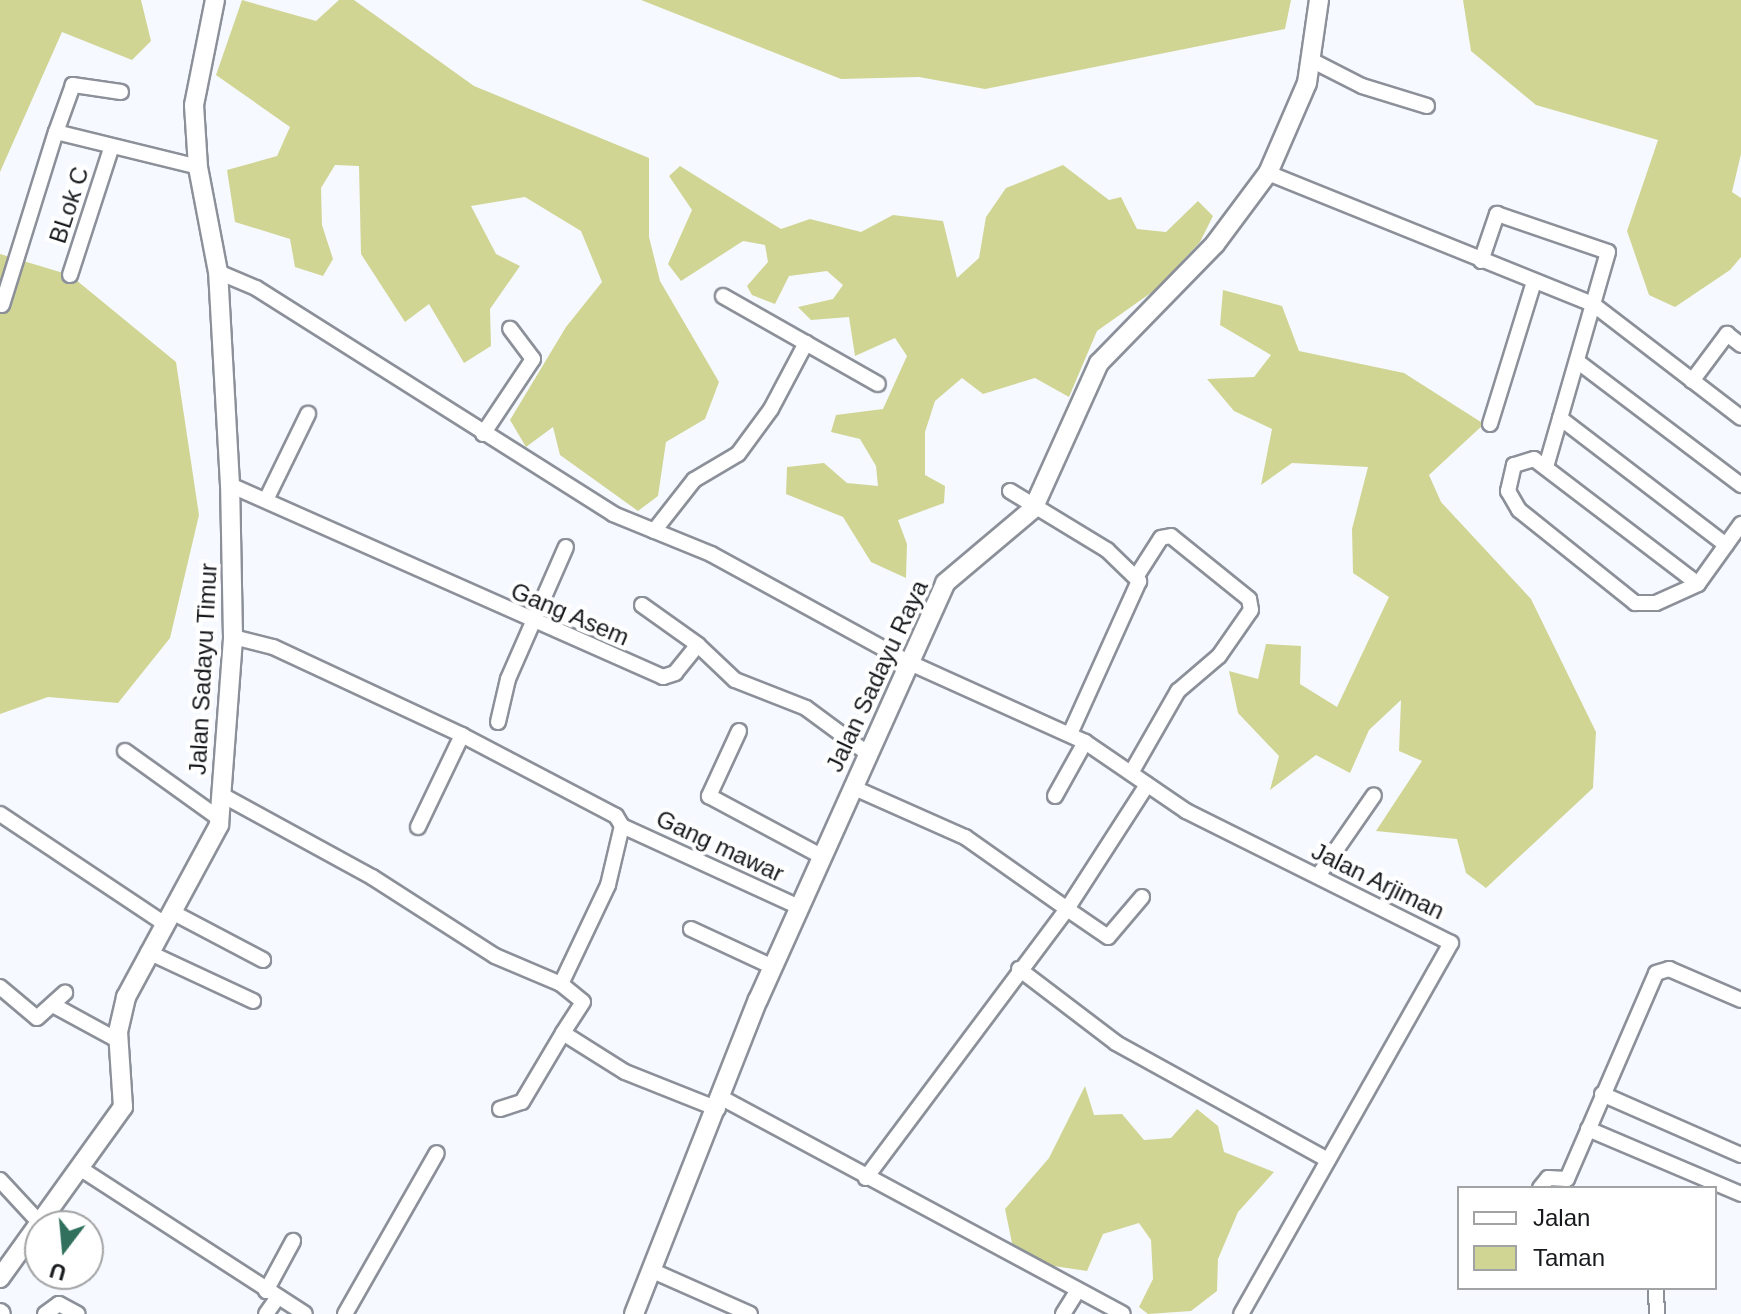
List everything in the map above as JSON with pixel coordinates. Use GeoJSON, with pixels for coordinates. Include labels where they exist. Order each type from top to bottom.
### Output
{"type":"FeatureCollection","features":[{"type":"Feature","properties":{"kind":"street","name":"Jalan Sadayu Timur"},"geometry":{"type":"LineString","coordinates":[[45,1210],[125,1101],[119,1041],[126,997],[220,819],[233,637],[230,485],[218,272],[198,167],[197,77],[215,0]]}},
{"type":"Feature","properties":{"kind":"street","name":"Jalan Sadayu Raya"},"geometry":{"type":"LineString","coordinates":[[634,1314],[773,967],[908,662],[951,575],[1033,509],[1099,363],[1215,244],[1268,173],[1293,127],[1311,60],[1319,0]]}},
{"type":"Feature","properties":{"kind":"street"},"geometry":{"type":"LineString","coordinates":[[1311,60],[1362,86],[1427,106]]}},
{"type":"Feature","properties":{"kind":"street"},"geometry":{"type":"LineString","coordinates":[[2,305],[72,87],[80,83],[121,92]]}},
{"type":"Feature","properties":{"kind":"street"},"geometry":{"type":"LineString","coordinates":[[56,132],[111,149],[198,167]]}},
{"type":"Feature","properties":{"kind":"street","name":"BLok C"},"geometry":{"type":"LineString","coordinates":[[70,275],[111,149]]}},
{"type":"Feature","properties":{"kind":"street"},"geometry":{"type":"LineString","coordinates":[[1268,173],[1594,305],[1741,418]]}},
{"type":"Feature","properties":{"kind":"street"},"geometry":{"type":"LineString","coordinates":[[1481,261],[1497,214],[1608,252],[1546,467]]}},
{"type":"Feature","properties":{"kind":"street","name":"Jalan Arjiman"},"geometry":{"type":"LineString","coordinates":[[218,272],[242,279],[557,483],[654,531],[711,554],[908,662],[1070,734],[1147,785],[1318,876],[1446,939],[1451,948],[1241,1314]]}},
{"type":"Feature","properties":{"kind":"street"},"geometry":{"type":"LineString","coordinates":[[1490,424],[1534,282]]}},
{"type":"Feature","properties":{"kind":"street"},"geometry":{"type":"LineString","coordinates":[[723,296],[878,384]]}},
{"type":"Feature","properties":{"kind":"street"},"geometry":{"type":"LineString","coordinates":[[483,434],[533,359],[510,329]]}},
{"type":"Feature","properties":{"kind":"street"},"geometry":{"type":"LineString","coordinates":[[1692,381],[1727,334],[1741,345]]}},
{"type":"Feature","properties":{"kind":"street"},"geometry":{"type":"LineString","coordinates":[[654,531],[694,480],[738,454],[771,409],[806,343]]}},
{"type":"Feature","properties":{"kind":"street"},"geometry":{"type":"LineString","coordinates":[[1577,361],[1741,485]]}},
{"type":"Feature","properties":{"kind":"street"},"geometry":{"type":"LineString","coordinates":[[266,500],[308,414]]}},
{"type":"Feature","properties":{"kind":"street"},"geometry":{"type":"LineString","coordinates":[[1560,418],[1726,545]]}},
{"type":"Feature","properties":{"kind":"street"},"geometry":{"type":"LineString","coordinates":[[1698,584],[1546,467],[1519,460],[1508,476],[1508,491],[1519,510],[1616,593],[1635,603],[1656,603],[1698,584],[1741,524]]}},
{"type":"Feature","properties":{"kind":"street","name":"Gang Asem"},"geometry":{"type":"LineString","coordinates":[[230,485],[530,623],[663,677],[675,673],[698,645]]}},
{"type":"Feature","properties":{"kind":"street"},"geometry":{"type":"LineString","coordinates":[[1010,491],[1033,509],[1138,574]]}},
{"type":"Feature","properties":{"kind":"street"},"geometry":{"type":"LineString","coordinates":[[1070,734],[1138,588],[1138,574],[1161,538],[1171,536],[1249,599],[1251,610],[1219,656],[1184,682],[1131,773]]}},
{"type":"Feature","properties":{"kind":"street"},"geometry":{"type":"LineString","coordinates":[[498,722],[530,623],[566,547]]}},
{"type":"Feature","properties":{"kind":"street"},"geometry":{"type":"LineString","coordinates":[[642,605],[698,645],[735,680],[806,708],[867,753]]}},
{"type":"Feature","properties":{"kind":"street","name":"Gang mawar"},"geometry":{"type":"LineString","coordinates":[[233,637],[273,647],[462,735],[616,816],[622,826],[799,907]]}},
{"type":"Feature","properties":{"kind":"street"},"geometry":{"type":"LineString","coordinates":[[739,731],[709,796],[821,856]]}},
{"type":"Feature","properties":{"kind":"street"},"geometry":{"type":"LineString","coordinates":[[418,827],[462,735]]}},
{"type":"Feature","properties":{"kind":"street"},"geometry":{"type":"LineString","coordinates":[[1055,796],[1085,742]]}},
{"type":"Feature","properties":{"kind":"street"},"geometry":{"type":"LineString","coordinates":[[125,751],[220,819]]}},
{"type":"Feature","properties":{"kind":"street"},"geometry":{"type":"LineString","coordinates":[[866,1178],[1019,969],[1067,909],[1147,785]]}},
{"type":"Feature","properties":{"kind":"street"},"geometry":{"type":"LineString","coordinates":[[852,787],[965,837],[1108,937],[1142,897]]}},
{"type":"Feature","properties":{"kind":"street"},"geometry":{"type":"LineString","coordinates":[[222,795],[372,877],[495,956],[561,984],[583,1002],[522,1102],[500,1109]]}},
{"type":"Feature","properties":{"kind":"street"},"geometry":{"type":"LineString","coordinates":[[1318,876],[1374,795]]}},
{"type":"Feature","properties":{"kind":"street"},"geometry":{"type":"LineString","coordinates":[[0,814],[169,918],[263,960]]}},
{"type":"Feature","properties":{"kind":"street"},"geometry":{"type":"LineString","coordinates":[[561,984],[608,885],[622,826]]}},
{"type":"Feature","properties":{"kind":"street"},"geometry":{"type":"LineString","coordinates":[[691,929],[773,967]]}},
{"type":"Feature","properties":{"kind":"street"},"geometry":{"type":"LineString","coordinates":[[148,952],[253,1001]]}},
{"type":"Feature","properties":{"kind":"street"},"geometry":{"type":"LineString","coordinates":[[1019,969],[1116,1043],[1328,1160]]}},
{"type":"Feature","properties":{"kind":"street"},"geometry":{"type":"LineString","coordinates":[[1542,1186],[1548,1178],[1565,1181],[1659,970],[1741,1000]]}},
{"type":"Feature","properties":{"kind":"street"},"geometry":{"type":"LineString","coordinates":[[0,987],[37,1018],[65,993]]}},
{"type":"Feature","properties":{"kind":"street"},"geometry":{"type":"LineString","coordinates":[[53,1005],[119,1041]]}},
{"type":"Feature","properties":{"kind":"street"},"geometry":{"type":"LineString","coordinates":[[563,1033],[625,1072],[720,1104],[1123,1314]]}},
{"type":"Feature","properties":{"kind":"street"},"geometry":{"type":"LineString","coordinates":[[1602,1094],[1741,1155]]}},
{"type":"Feature","properties":{"kind":"street"},"geometry":{"type":"LineString","coordinates":[[1588,1129],[1741,1194]]}},
{"type":"Feature","properties":{"kind":"street"},"geometry":{"type":"LineString","coordinates":[[345,1314],[437,1153]]}},
{"type":"Feature","properties":{"kind":"street"},"geometry":{"type":"LineString","coordinates":[[78,1167],[271,1295],[305,1314]]}},
{"type":"Feature","properties":{"kind":"street"},"geometry":{"type":"LineString","coordinates":[[0,1180],[28,1210]]}},
{"type":"Feature","properties":{"kind":"street","name":"Jalan Sadayu Timur"},"geometry":{"type":"LineString","coordinates":[[0,1278],[24,1240]]}},
{"type":"Feature","properties":{"kind":"street"},"geometry":{"type":"LineString","coordinates":[[266,1314],[293,1241]]}},
{"type":"Feature","properties":{"kind":"street"},"geometry":{"type":"LineString","coordinates":[[653,1271],[750,1314]]}},
{"type":"Feature","properties":{"kind":"street"},"geometry":{"type":"LineString","coordinates":[[1063,1314],[1078,1290]]}},
{"type":"Feature","properties":{"kind":"street"},"geometry":{"type":"LineString","coordinates":[[1656,1290],[1657,1314]]}},
{"type":"Feature","properties":{"kind":"street"},"geometry":{"type":"LineString","coordinates":[[45,1314],[59,1304],[78,1314]]}},
{"type":"Feature","properties":{"kind":"green space"},"geometry":{"type":"Polygon","coordinates":[[[0,0],[141,0],[151,41],[132,60],[62,32],[0,172],[0,0]]]}},
{"type":"Feature","properties":{"kind":"green space"},"geometry":{"type":"Polygon","coordinates":[[[242,0],[316,21],[339,0],[354,0],[474,86],[649,158],[649,237],[660,281],[719,382],[705,419],[666,442],[658,496],[638,511],[560,455],[553,427],[526,447],[510,420],[566,327],[602,282],[581,231],[525,197],[471,206],[496,254],[520,266],[490,309],[491,346],[464,363],[429,304],[405,322],[361,254],[359,166],[335,165],[321,188],[322,225],[333,259],[323,276],[295,267],[290,239],[235,222],[227,170],[277,156],[290,127],[216,75],[242,0]]]}},
{"type":"Feature","properties":{"kind":"green space"},"geometry":{"type":"Polygon","coordinates":[[[641,0],[1291,0],[1285,29],[985,89],[919,77],[841,79],[641,0]]]}},
{"type":"Feature","properties":{"kind":"green space"},"geometry":{"type":"Polygon","coordinates":[[[1463,0],[1741,0],[1741,154],[1732,192],[1741,198],[1741,257],[1730,270],[1675,307],[1649,295],[1627,231],[1658,140],[1536,105],[1471,51],[1463,0]]]}},
{"type":"Feature","properties":{"kind":"green space"},"geometry":{"type":"Polygon","coordinates":[[[1063,165],[1109,200],[1121,197],[1137,229],[1166,232],[1198,201],[1213,216],[1200,242],[1155,290],[1097,331],[1069,397],[1035,378],[983,394],[962,378],[935,401],[925,432],[925,475],[945,486],[944,503],[898,520],[907,544],[906,578],[871,562],[843,517],[786,494],[787,467],[824,463],[847,483],[878,486],[876,466],[860,439],[831,432],[836,415],[883,409],[907,356],[895,338],[855,356],[849,317],[811,320],[798,307],[833,299],[843,285],[827,271],[789,276],[775,304],[752,295],[747,286],[768,262],[765,245],[743,241],[681,281],[668,264],[692,210],[669,176],[680,166],[781,229],[810,219],[861,232],[893,215],[943,221],[957,278],[979,258],[986,217],[1006,188],[1063,165]]]}},
{"type":"Feature","properties":{"kind":"green space"},"geometry":{"type":"Polygon","coordinates":[[[0,254],[70,275],[176,362],[199,515],[170,638],[118,703],[48,697],[0,714],[0,254]]]}},
{"type":"Feature","properties":{"kind":"green space"},"geometry":{"type":"Polygon","coordinates":[[[1223,290],[1282,306],[1299,351],[1404,373],[1484,424],[1429,475],[1441,502],[1531,599],[1596,732],[1593,788],[1486,888],[1466,873],[1457,839],[1376,831],[1422,761],[1399,751],[1401,700],[1369,730],[1350,773],[1316,755],[1270,790],[1279,756],[1238,713],[1229,671],[1258,679],[1266,644],[1301,646],[1300,684],[1337,707],[1389,597],[1353,573],[1352,529],[1368,467],[1292,463],[1261,485],[1272,429],[1234,411],[1207,379],[1254,377],[1271,355],[1220,325],[1223,290]]]}},
{"type":"Feature","properties":{"kind":"green space"},"geometry":{"type":"Polygon","coordinates":[[[1085,1086],[1094,1115],[1122,1114],[1144,1140],[1171,1138],[1197,1109],[1218,1126],[1224,1152],[1274,1172],[1238,1212],[1218,1259],[1217,1291],[1191,1311],[1148,1314],[1139,1307],[1153,1279],[1151,1240],[1139,1223],[1103,1234],[1087,1271],[1047,1265],[1012,1243],[1005,1209],[1049,1158],[1085,1086]]]}}]}
